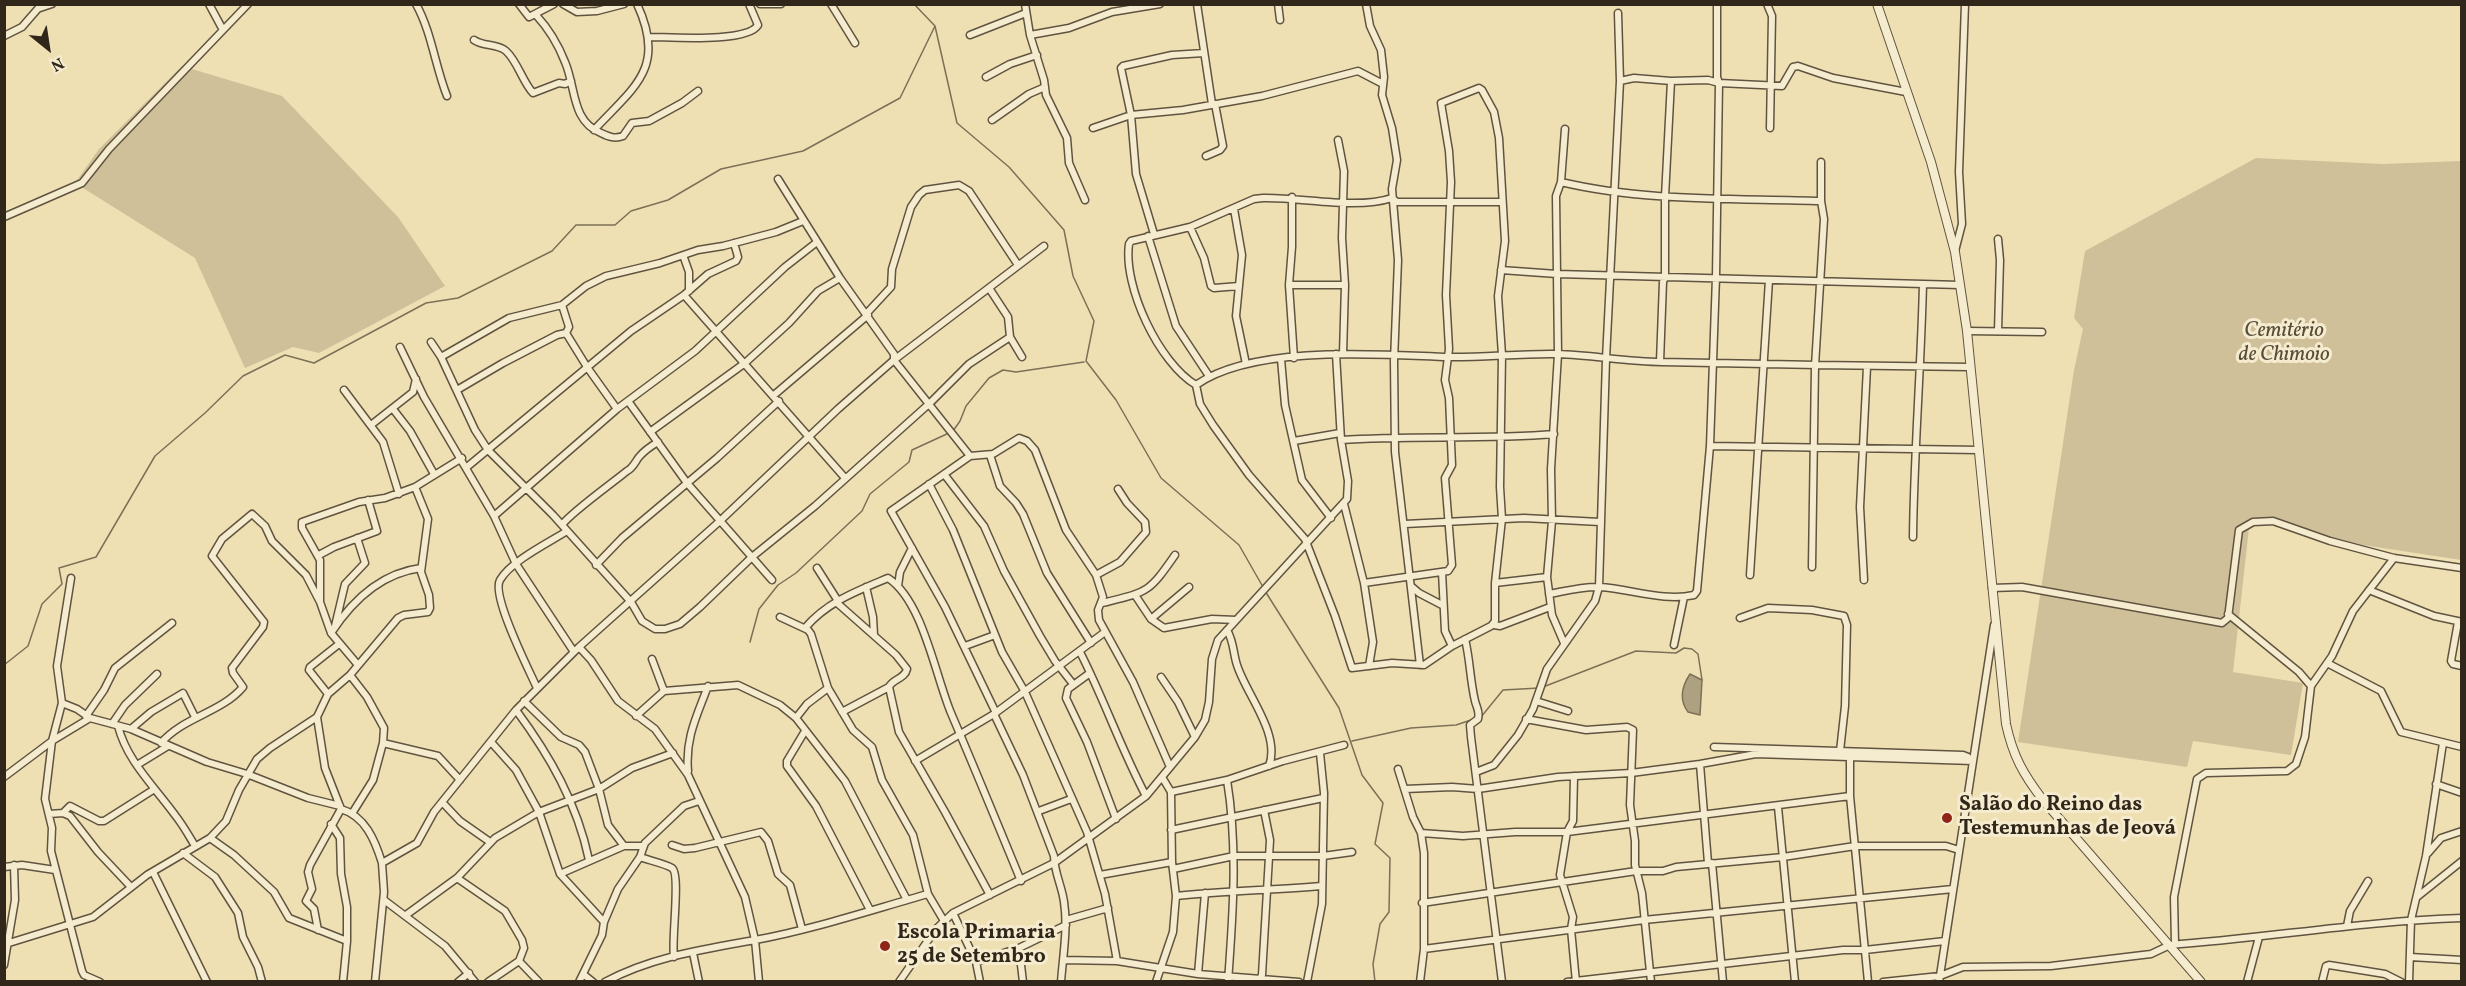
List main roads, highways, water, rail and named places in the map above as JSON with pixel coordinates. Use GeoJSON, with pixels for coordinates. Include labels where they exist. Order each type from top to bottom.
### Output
{"type":"FeatureCollection","features":[{"type":"Feature","properties":{"kind":"waterway"},"geometry":{"type":"LineString","coordinates":[[914,4],[935,26],[957,123],[1009,167],[1064,230],[1073,276],[1094,321],[1086,361],[1116,400],[1161,478],[1239,545],[1263,587]]}},
{"type":"Feature","properties":{"kind":"waterway"},"geometry":{"type":"LineString","coordinates":[[4,665],[28,646],[42,604],[62,584],[59,568],[96,557],[155,456],[205,413],[243,376],[285,355],[314,363],[426,303],[458,298],[552,251],[576,225],[615,225],[631,211],[668,200],[721,169],[803,151],[900,98],[935,26]]}},
{"type":"Feature","properties":{"kind":"waterway"},"geometry":{"type":"LineString","coordinates":[[953,431],[966,406],[989,378],[1003,370],[1016,372],[1084,362]]}},
{"type":"Feature","properties":{"kind":"waterway"},"geometry":{"type":"LineString","coordinates":[[750,642],[759,609],[778,585],[796,573],[862,511],[870,494],[909,462],[912,450],[949,433]]}},
{"type":"Feature","properties":{"kind":"waterway"},"geometry":{"type":"LineString","coordinates":[[1265,591],[1339,708],[1362,775],[1383,803],[1375,844],[1390,858],[1389,912],[1380,924],[1373,964],[1375,982]]}},
{"type":"Feature","properties":{"kind":"waterway"},"geometry":{"type":"LineString","coordinates":[[1543,687],[1636,651],[1676,653],[1684,648],[1692,649],[1698,654],[1702,680]]}},
{"type":"Feature","properties":{"kind":"waterway"},"geometry":{"type":"LineString","coordinates":[[1481,717],[1503,690],[1539,688]]}},
{"type":"Feature","properties":{"kind":"waterway"},"geometry":{"type":"LineString","coordinates":[[1352,741],[1411,728],[1456,725],[1471,720]]}},
{"type":"Feature","properties":{"kind":"place","name":"Salão do Reino das Testemunhas de Jeová"},"geometry":{"type":"Point","coordinates":[1947,818]}},
{"type":"Feature","properties":{"kind":"place","name":"Escola Primaria 25 de Setembro"},"geometry":{"type":"Point","coordinates":[885,946]}},
{"type":"Feature","properties":{"kind":"park label","name":"Cemitério de Chimoio"},"geometry":{"type":"Point","coordinates":[2284,344]}}]}
